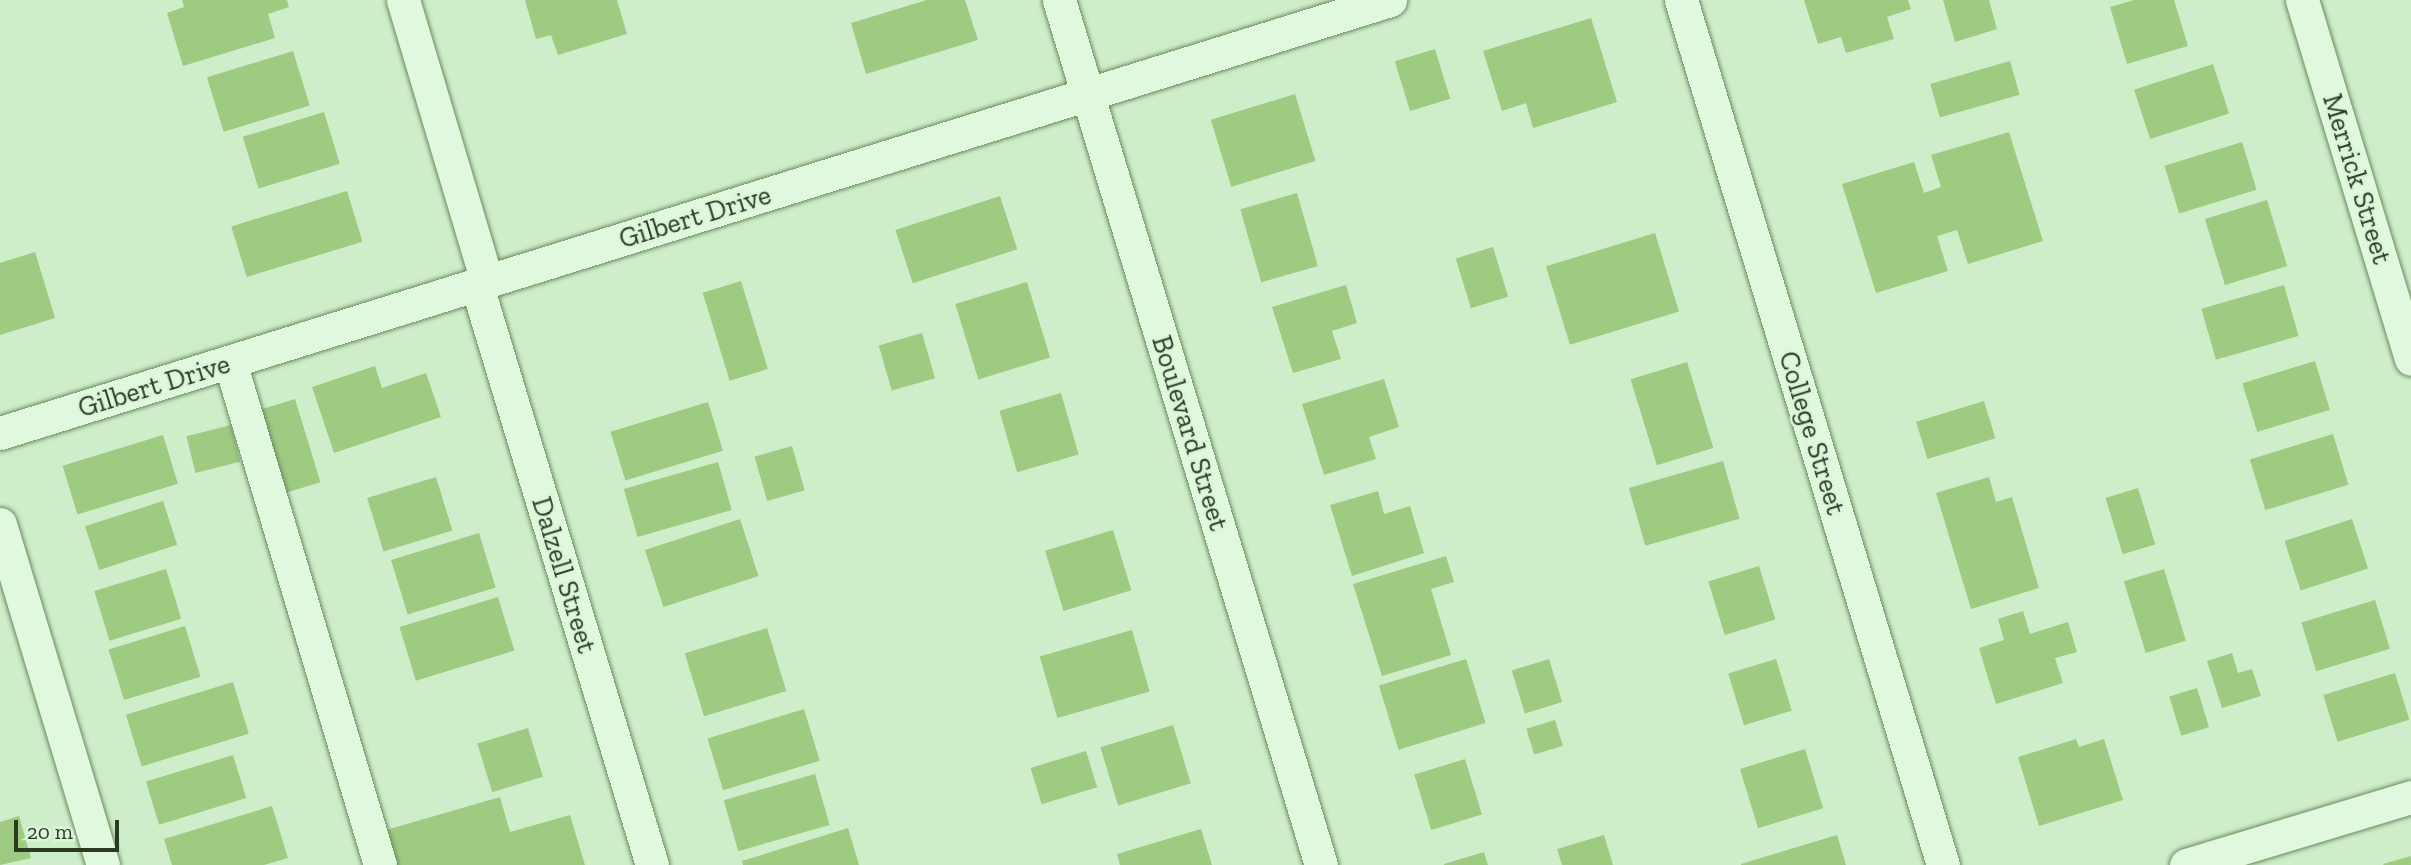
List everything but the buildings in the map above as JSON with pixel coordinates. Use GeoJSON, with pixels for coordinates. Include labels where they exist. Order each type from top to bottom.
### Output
{"type":"FeatureCollection","features":[{"type":"Feature","properties":{"kind":"street","name":"Dalzell Street"},"geometry":{"type":"LineString","coordinates":[[403,0],[482,284],[652,865]]}},
{"type":"Feature","properties":{"kind":"street","name":"Boulevard Street"},"geometry":{"type":"LineString","coordinates":[[1059,0],[1321,865]]}},
{"type":"Feature","properties":{"kind":"street","name":"College Street"},"geometry":{"type":"LineString","coordinates":[[1681,0],[1943,865]]}},
{"type":"Feature","properties":{"kind":"street","name":"Merrick Street"},"geometry":{"type":"LineString","coordinates":[[2302,0],[2411,359]]}},
{"type":"Feature","properties":{"kind":"street","name":"Gilbert Drive"},"geometry":{"type":"LineString","coordinates":[[0,433],[1377,2]]}},
{"type":"Feature","properties":{"kind":"street"},"geometry":{"type":"LineString","coordinates":[[230,362],[380,865]]}},
{"type":"Feature","properties":{"kind":"street"},"geometry":{"type":"LineString","coordinates":[[0,524],[103,865]]}},
{"type":"Feature","properties":{"kind":"street"},"geometry":{"type":"LineString","coordinates":[[2186,865],[2411,797]]}}]}
